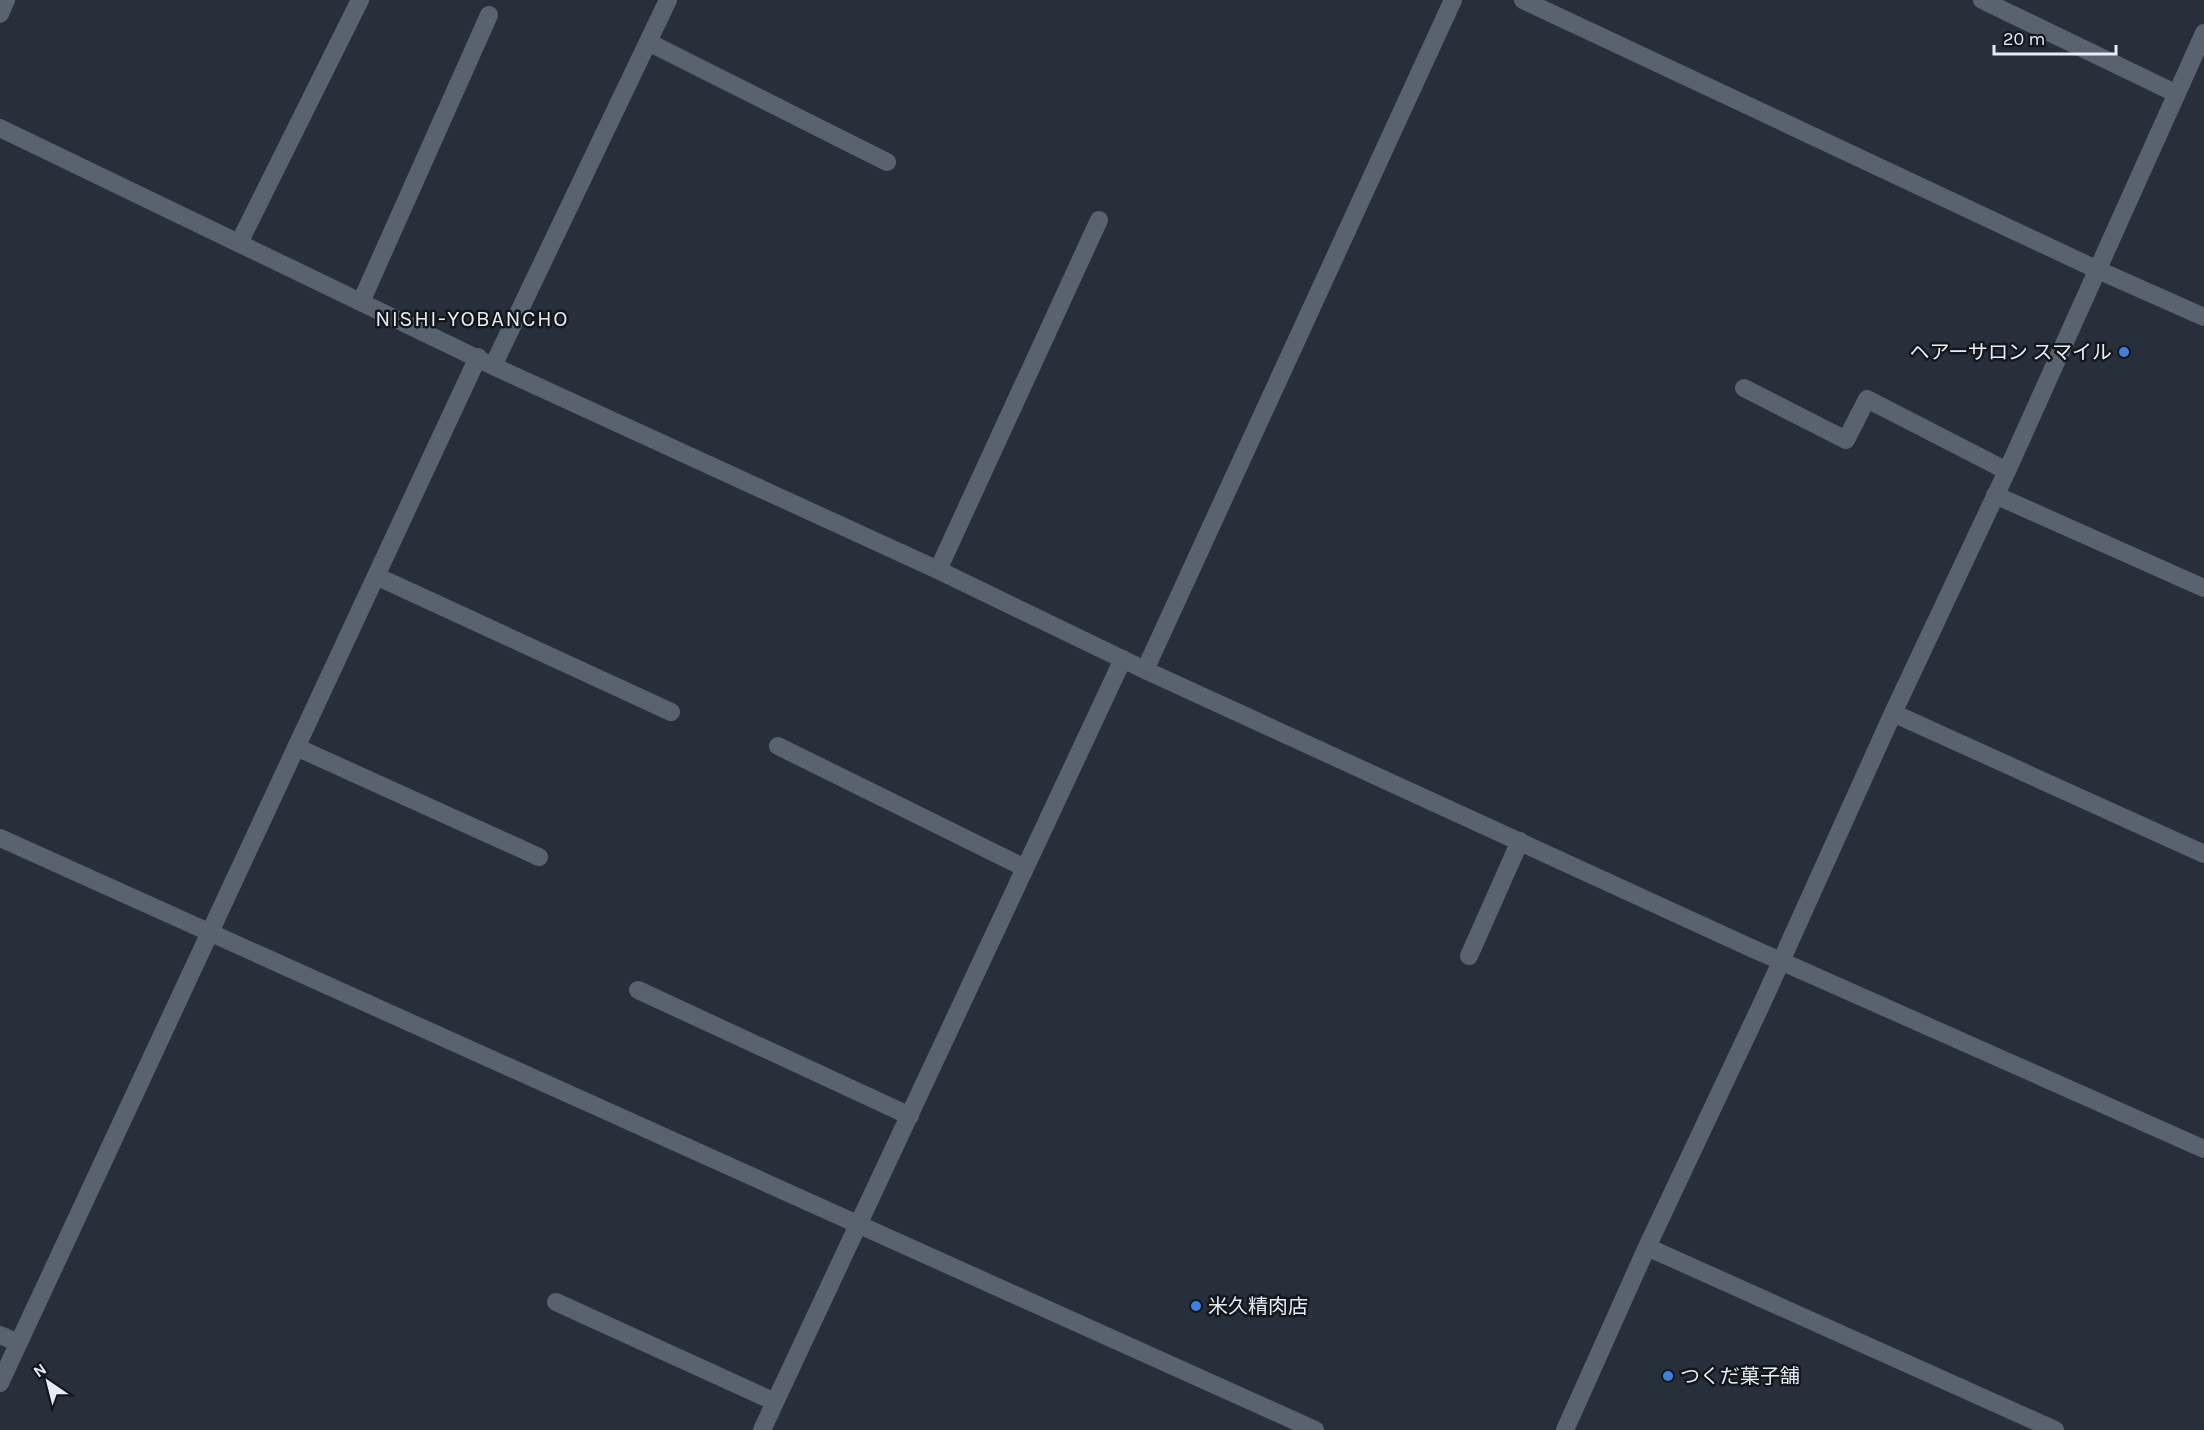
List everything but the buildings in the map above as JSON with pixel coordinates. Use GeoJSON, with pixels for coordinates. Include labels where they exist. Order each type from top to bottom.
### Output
{"type":"FeatureCollection","features":[{"type":"Feature","properties":{"kind":"street"},"geometry":{"type":"LineString","coordinates":[[0,14],[6,0]]}},
{"type":"Feature","properties":{"kind":"street"},"geometry":{"type":"LineString","coordinates":[[239,243],[360,0]]}},
{"type":"Feature","properties":{"kind":"street"},"geometry":{"type":"LineString","coordinates":[[0,1383],[376,576],[668,0]]}},
{"type":"Feature","properties":{"kind":"street"},"geometry":{"type":"LineString","coordinates":[[1145,669],[1453,0]]}},
{"type":"Feature","properties":{"kind":"street"},"geometry":{"type":"LineString","coordinates":[[1523,0],[2098,270],[2204,317]]}},
{"type":"Feature","properties":{"kind":"street"},"geometry":{"type":"LineString","coordinates":[[1982,0],[2175,93]]}},
{"type":"Feature","properties":{"kind":"street"},"geometry":{"type":"LineString","coordinates":[[361,302],[489,15]]}},
{"type":"Feature","properties":{"kind":"street"},"geometry":{"type":"LineString","coordinates":[[1565,1430],[1647,1247],[1782,962],[1893,713],[2007,471],[2175,93],[2200,53],[2204,33]]}},
{"type":"Feature","properties":{"kind":"street"},"geometry":{"type":"LineString","coordinates":[[648,42],[887,162]]}},
{"type":"Feature","properties":{"kind":"street"},"geometry":{"type":"LineString","coordinates":[[0,128],[486,362],[938,570],[1123,659],[1782,962],[2204,1149]]}},
{"type":"Feature","properties":{"kind":"street"},"geometry":{"type":"LineString","coordinates":[[938,570],[1099,220]]}},
{"type":"Feature","properties":{"kind":"street"},"geometry":{"type":"LineString","coordinates":[[1744,388],[1846,440],[1867,399],[2007,471]]}},
{"type":"Feature","properties":{"kind":"street"},"geometry":{"type":"LineString","coordinates":[[1995,495],[2204,588]]}},
{"type":"Feature","properties":{"kind":"street"},"geometry":{"type":"LineString","coordinates":[[376,576],[671,712]]}},
{"type":"Feature","properties":{"kind":"street"},"geometry":{"type":"LineString","coordinates":[[762,1430],[1123,659]]}},
{"type":"Feature","properties":{"kind":"street"},"geometry":{"type":"LineString","coordinates":[[1893,713],[2204,854]]}},
{"type":"Feature","properties":{"kind":"street"},"geometry":{"type":"LineString","coordinates":[[778,746],[1025,868]]}},
{"type":"Feature","properties":{"kind":"street"},"geometry":{"type":"LineString","coordinates":[[297,747],[539,857]]}},
{"type":"Feature","properties":{"kind":"street"},"geometry":{"type":"LineString","coordinates":[[0,838],[1315,1430]]}},
{"type":"Feature","properties":{"kind":"street"},"geometry":{"type":"LineString","coordinates":[[1469,956],[1520,841]]}},
{"type":"Feature","properties":{"kind":"street"},"geometry":{"type":"LineString","coordinates":[[638,990],[910,1116]]}},
{"type":"Feature","properties":{"kind":"street"},"geometry":{"type":"LineString","coordinates":[[1647,1247],[2055,1430]]}},
{"type":"Feature","properties":{"kind":"street"},"geometry":{"type":"LineString","coordinates":[[556,1302],[775,1402]]}},
{"type":"Feature","properties":{"kind":"street"},"geometry":{"type":"LineString","coordinates":[[0,1335],[19,1343]]}},
{"type":"Feature","properties":{"kind":"place","name":"ヘアーサロン スマイル"},"geometry":{"type":"Point","coordinates":[2124,352]}},
{"type":"Feature","properties":{"kind":"place","name":"米久精肉店"},"geometry":{"type":"Point","coordinates":[1196,1306]}},
{"type":"Feature","properties":{"kind":"place","name":"つくだ菓子舗"},"geometry":{"type":"Point","coordinates":[1668,1376]}},
{"type":"Feature","properties":{"kind":"district","name":"NISHI-YOBANCHO"},"geometry":{"type":"Point","coordinates":[472,319]}}]}
